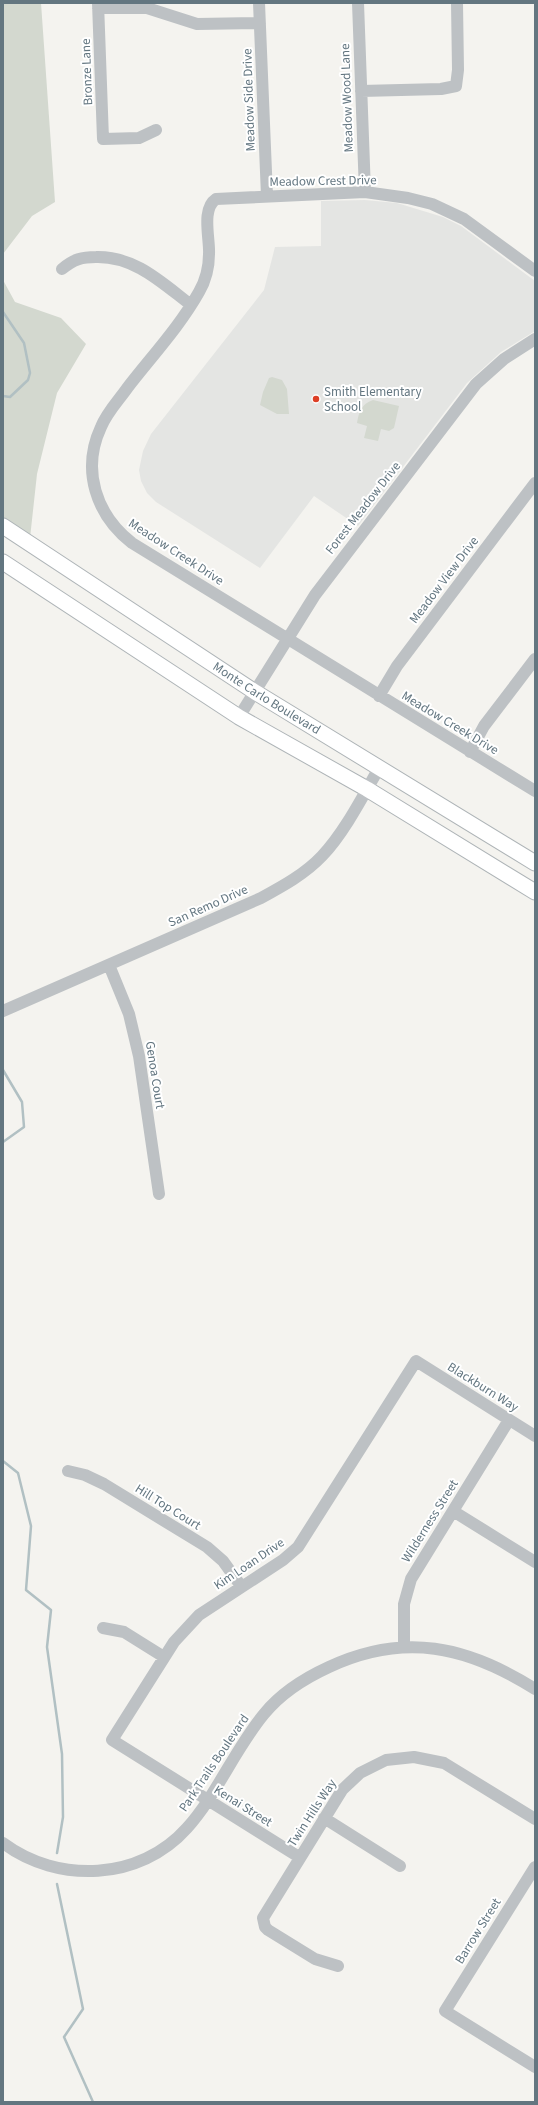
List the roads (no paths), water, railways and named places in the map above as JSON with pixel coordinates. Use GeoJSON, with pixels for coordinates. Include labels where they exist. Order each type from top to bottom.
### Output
{"type":"FeatureCollection","features":[{"type":"Feature","properties":{"kind":"main road","name":"Monte Carlo Boulevard"},"geometry":{"type":"LineString","coordinates":[[3,526],[255,692],[535,863]]}},
{"type":"Feature","properties":{"kind":"main road"},"geometry":{"type":"LineString","coordinates":[[3,562],[239,718],[367,789],[535,892]]}},
{"type":"Feature","properties":{"kind":"street","name":"Meadow Side Drive"},"geometry":{"type":"LineString","coordinates":[[259,3],[267,196]]}},
{"type":"Feature","properties":{"kind":"street","name":"Meadow Wood Lane"},"geometry":{"type":"LineString","coordinates":[[358,3],[365,192]]}},
{"type":"Feature","properties":{"kind":"street"},"geometry":{"type":"LineString","coordinates":[[361,91],[441,90],[456,86],[458,70],[457,3]]}},
{"type":"Feature","properties":{"kind":"street"},"geometry":{"type":"LineString","coordinates":[[98,6],[147,8],[197,24],[260,23]]}},
{"type":"Feature","properties":{"kind":"street","name":"Bronze Lane"},"geometry":{"type":"LineString","coordinates":[[98,6],[104,139],[139,138],[156,130]]}},
{"type":"Feature","properties":{"kind":"street","name":"Meadow Crest Drive"},"geometry":{"type":"LineString","coordinates":[[211,202],[216,199],[223,198],[365,192],[408,198],[443,209],[468,222],[535,271]]}},
{"type":"Feature","properties":{"kind":"street","name":"Meadow Creek Drive"},"geometry":{"type":"LineString","coordinates":[[211,202],[208,212],[210,254],[204,283],[191,305],[111,410],[101,427],[92,456],[92,476],[95,492],[111,524],[132,543],[535,791]]}},
{"type":"Feature","properties":{"kind":"street"},"geometry":{"type":"LineString","coordinates":[[62,269],[70,262],[82,258],[109,257],[124,260],[144,270],[191,305]]}},
{"type":"Feature","properties":{"kind":"street","name":"Forest Meadow Drive"},"geometry":{"type":"LineString","coordinates":[[239,718],[322,585],[476,384],[504,360],[535,339]]}},
{"type":"Feature","properties":{"kind":"street","name":"Meadow View Drive"},"geometry":{"type":"LineString","coordinates":[[379,696],[397,666],[535,484]]}},
{"type":"Feature","properties":{"kind":"street"},"geometry":{"type":"LineString","coordinates":[[470,752],[484,726],[535,660]]}},
{"type":"Feature","properties":{"kind":"street","name":"San Remo Drive"},"geometry":{"type":"LineString","coordinates":[[3,1012],[261,898],[292,880],[322,856],[367,789],[379,768]]}},
{"type":"Feature","properties":{"kind":"street","name":"Genoa Court"},"geometry":{"type":"LineString","coordinates":[[109,965],[129,1014],[137,1045],[159,1194]]}},
{"type":"Feature","properties":{"kind":"street","name":"Blackburn Way"},"geometry":{"type":"LineString","coordinates":[[416,1361],[535,1436]]}},
{"type":"Feature","properties":{"kind":"street","name":"Kim Loan Drive"},"geometry":{"type":"LineString","coordinates":[[112,1740],[164,1657],[189,1623],[241,1586],[283,1560],[298,1547],[416,1361]]}},
{"type":"Feature","properties":{"kind":"street","name":"Wilderness Street"},"geometry":{"type":"LineString","coordinates":[[404,1647],[404,1604],[408,1586],[417,1567],[509,1420]]}},
{"type":"Feature","properties":{"kind":"street","name":"Hill Top Court"},"geometry":{"type":"LineString","coordinates":[[68,1471],[85,1475],[104,1484],[207,1547],[223,1561],[241,1586]]}},
{"type":"Feature","properties":{"kind":"street"},"geometry":{"type":"LineString","coordinates":[[453,1511],[535,1562]]}},
{"type":"Feature","properties":{"kind":"street"},"geometry":{"type":"LineString","coordinates":[[103,1628],[131,1636],[164,1657]]}},
{"type":"Feature","properties":{"kind":"street","name":"Park Trails Boulevard"},"geometry":{"type":"LineString","coordinates":[[3,1843],[19,1854],[48,1867],[81,1872],[114,1869],[142,1860],[167,1846],[186,1829],[207,1800],[246,1736],[265,1713],[292,1689],[320,1671],[366,1652],[404,1647],[440,1649],[468,1655],[495,1666],[535,1689]]}},
{"type":"Feature","properties":{"kind":"street","name":"Kenai Street"},"geometry":{"type":"LineString","coordinates":[[112,1740],[299,1858]]}},
{"type":"Feature","properties":{"kind":"street","name":"Twin Hills Way"},"geometry":{"type":"LineString","coordinates":[[338,1966],[315,1959],[268,1930],[263,1922],[264,1914],[342,1790],[360,1773],[386,1760],[414,1757],[444,1763],[535,1818]]}},
{"type":"Feature","properties":{"kind":"street"},"geometry":{"type":"LineString","coordinates":[[324,1818],[400,1866]]}},
{"type":"Feature","properties":{"kind":"street","name":"Barrow Street"},"geometry":{"type":"LineString","coordinates":[[535,1867],[445,2011],[535,2067]]}},
{"type":"Feature","properties":{"kind":"waterway"},"geometry":{"type":"LineString","coordinates":[[3,312],[24,343],[30,373],[28,380],[10,397],[3,396]]}},
{"type":"Feature","properties":{"kind":"waterway"},"geometry":{"type":"LineString","coordinates":[[3,1070],[22,1102],[24,1127],[3,1142]]}},
{"type":"Feature","properties":{"kind":"waterway"},"geometry":{"type":"LineString","coordinates":[[3,1461],[18,1473],[31,1526],[26,1590],[51,1610],[47,1647],[62,1754],[63,1817],[57,1853]]}},
{"type":"Feature","properties":{"kind":"waterway"},"geometry":{"type":"LineString","coordinates":[[57,1884],[83,2009],[64,2037],[93,2102]]}},
{"type":"Feature","properties":{"kind":"place","name":"Smith Elementary School"},"geometry":{"type":"Point","coordinates":[316,399]}}]}
